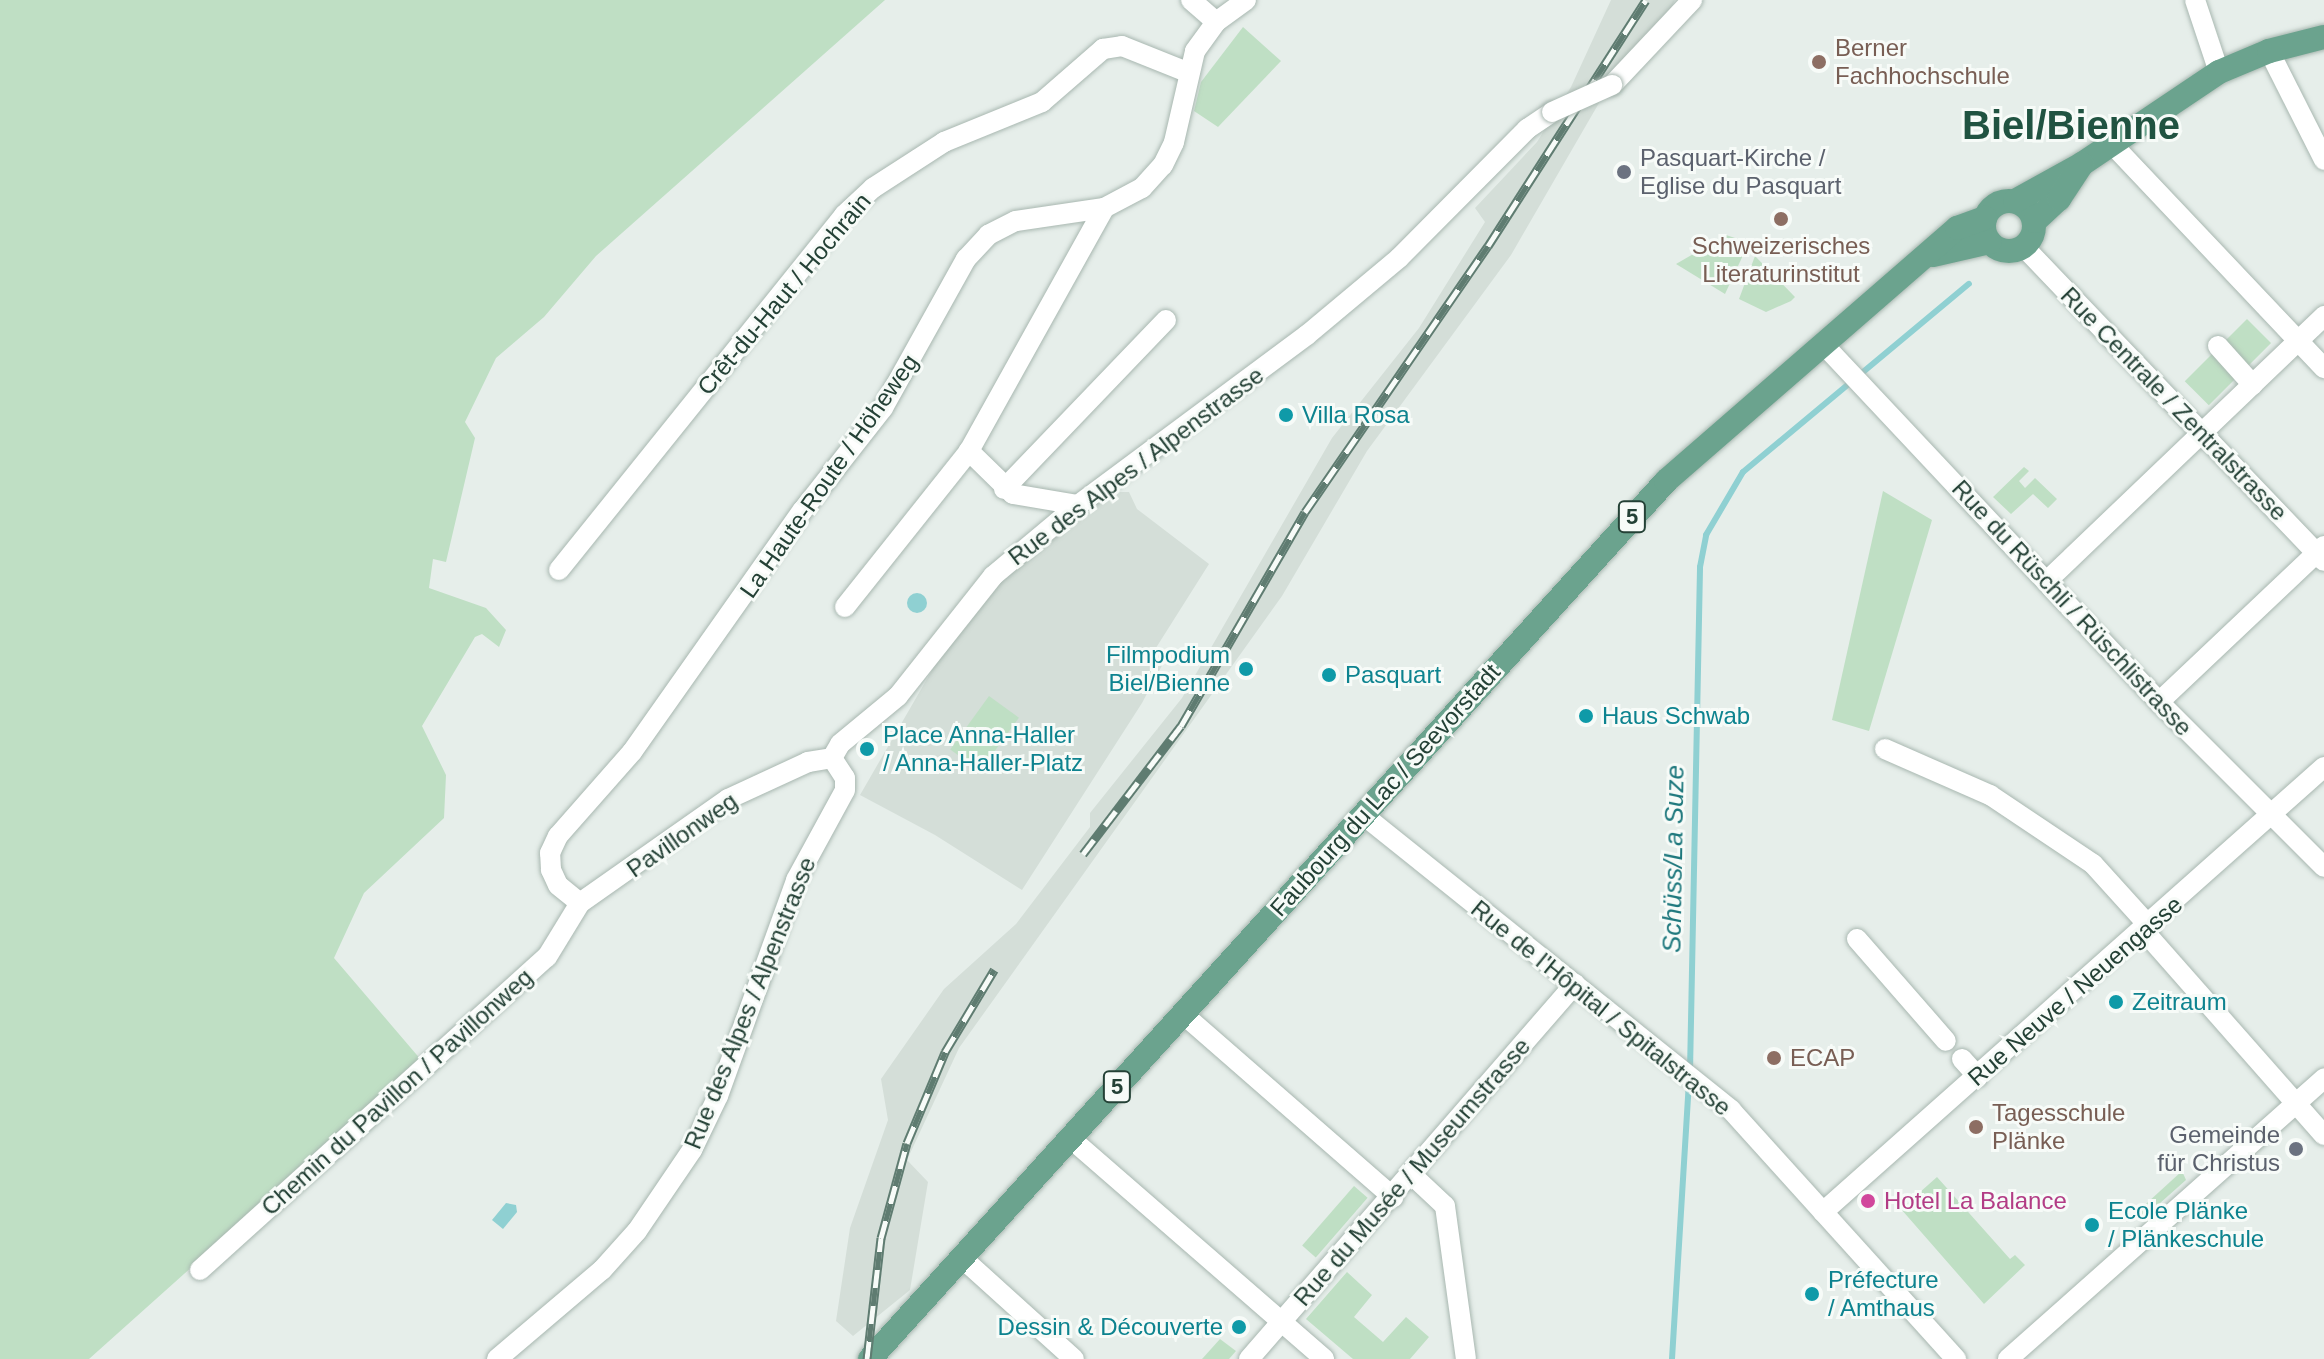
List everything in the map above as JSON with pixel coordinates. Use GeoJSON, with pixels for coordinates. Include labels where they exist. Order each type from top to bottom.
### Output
{"type":"FeatureCollection","features":[{"type":"Feature","properties":{"kind":"main road","name":"5"},"geometry":{"type":"LineString","coordinates":[[1985,218],[1995,205],[2015,201],[2082,164],[2219,72],[2269,51],[2324,37]]}},
{"type":"Feature","properties":{"kind":"main road","name":"5"},"geometry":{"type":"LineString","coordinates":[[1990,242],[2010,252],[2024,247],[2033,235],[2035,221],[2059,199],[2082,164]]}},
{"type":"Feature","properties":{"kind":"main road"},"geometry":{"type":"LineString","coordinates":[[2015,201],[2035,221]]}},
{"type":"Feature","properties":{"kind":"main road"},"geometry":{"type":"LineString","coordinates":[[1985,218],[1990,242]]}},
{"type":"Feature","properties":{"kind":"main road","name":"Faubourg du Lac / Seevorstadt"},"geometry":{"type":"LineString","coordinates":[[880,1354],[961,1257],[1069,1137],[1666,481],[1933,255],[1957,228],[1985,218]]}},
{"type":"Feature","properties":{"kind":"main road","name":"Faubourg du Lac / Seevorstadt"},"geometry":{"type":"LineString","coordinates":[[1933,255],[1990,242]]}},
{"type":"Feature","properties":{"kind":"street"},"geometry":{"type":"LineString","coordinates":[[1191,0],[1216,22]]}},
{"type":"Feature","properties":{"kind":"street","name":"La Haute-Route / Höheweg"},"geometry":{"type":"LineString","coordinates":[[580,903],[558,885],[551,870],[550,853],[558,836],[632,752],[803,510],[883,408],[966,259],[988,235],[1016,221],[1104,208],[1142,188],[1163,165],[1174,142],[1187,72],[1216,22],[1246,0]]}},
{"type":"Feature","properties":{"kind":"street","name":"Rue des Alpes / Alpenstrasse"},"geometry":{"type":"LineString","coordinates":[[497,1359],[602,1270],[637,1231],[692,1150],[718,1096],[790,893],[845,790],[845,778],[832,758],[840,744],[898,696],[993,576],[1078,505],[1307,335],[1399,258],[1527,129],[1552,112],[1612,85],[1692,0]]}},
{"type":"Feature","properties":{"kind":"street"},"geometry":{"type":"LineString","coordinates":[[2195,0],[2219,72]]}},
{"type":"Feature","properties":{"kind":"street","name":"Crêt-du-Haut / Hochrain"},"geometry":{"type":"LineString","coordinates":[[559,570],[844,215],[873,188],[944,142],[1042,102],[1103,49],[1122,46],[1187,72]]}},
{"type":"Feature","properties":{"kind":"street"},"geometry":{"type":"LineString","coordinates":[[2269,51],[2324,160]]}},
{"type":"Feature","properties":{"kind":"street"},"geometry":{"type":"LineString","coordinates":[[2111,143],[2324,368]]}},
{"type":"Feature","properties":{"kind":"street"},"geometry":{"type":"LineString","coordinates":[[845,607],[969,451],[1104,208]]}},
{"type":"Feature","properties":{"kind":"street","name":"Rue Centrale / Zentralstrasse"},"geometry":{"type":"LineString","coordinates":[[2024,247],[2321,554]]}},
{"type":"Feature","properties":{"kind":"street"},"geometry":{"type":"LineString","coordinates":[[2049,579],[2324,316]]}},
{"type":"Feature","properties":{"kind":"street"},"geometry":{"type":"LineString","coordinates":[[1004,489],[1166,320]]}},
{"type":"Feature","properties":{"kind":"street","name":"Rue du Rüschli / Rüschlistrasse"},"geometry":{"type":"LineString","coordinates":[[1824,345],[2049,579],[2159,702],[2324,867]]}},
{"type":"Feature","properties":{"kind":"street"},"geometry":{"type":"LineString","coordinates":[[2218,346],[2253,385]]}},
{"type":"Feature","properties":{"kind":"street"},"geometry":{"type":"LineString","coordinates":[[969,451],[1004,489],[1078,505]]}},
{"type":"Feature","properties":{"kind":"street"},"geometry":{"type":"LineString","coordinates":[[2159,702],[2321,554]]}},
{"type":"Feature","properties":{"kind":"street"},"geometry":{"type":"LineString","coordinates":[[1885,749],[1990,795],[2093,864],[2324,1135]]}},
{"type":"Feature","properties":{"kind":"street","name":"Pavillonweg"},"geometry":{"type":"LineString","coordinates":[[580,903],[728,799],[808,762],[832,758]]}},
{"type":"Feature","properties":{"kind":"street","name":"Rue Neuve / Neuengasse"},"geometry":{"type":"LineString","coordinates":[[1823,1212],[2147,929],[2324,767]]}},
{"type":"Feature","properties":{"kind":"street","name":"Rue de l'Hôpital / Spitalstrasse"},"geometry":{"type":"LineString","coordinates":[[1362,814],[1708,1091],[1956,1359]]}},
{"type":"Feature","properties":{"kind":"street","name":"Chemin du Pavillon / Pavillonweg"},"geometry":{"type":"LineString","coordinates":[[200,1270],[547,957],[580,903]]}},
{"type":"Feature","properties":{"kind":"street"},"geometry":{"type":"LineString","coordinates":[[1857,939],[1946,1041]]}},
{"type":"Feature","properties":{"kind":"street","name":"Rue du Musée / Museumstrasse"},"geometry":{"type":"LineString","coordinates":[[1249,1359],[1575,984]]}},
{"type":"Feature","properties":{"kind":"street"},"geometry":{"type":"LineString","coordinates":[[1183,1014],[1393,1197]]}},
{"type":"Feature","properties":{"kind":"street"},"geometry":{"type":"LineString","coordinates":[[1962,1059],[1978,1077]]}},
{"type":"Feature","properties":{"kind":"street"},"geometry":{"type":"LineString","coordinates":[[2008,1359],[2324,1078]]}},
{"type":"Feature","properties":{"kind":"street"},"geometry":{"type":"LineString","coordinates":[[1069,1137],[1324,1359]]}},
{"type":"Feature","properties":{"kind":"street"},"geometry":{"type":"LineString","coordinates":[[1412,1175],[1445,1206],[1466,1359]]}},
{"type":"Feature","properties":{"kind":"street"},"geometry":{"type":"LineString","coordinates":[[961,1257],[1074,1359]]}},
{"type":"Feature","properties":{"kind":"shaded area"},"geometry":{"type":"Polygon","coordinates":[[[1611,0],[1675,0],[1663,23],[1621,65],[1511,255],[1367,451],[1282,596],[959,1048],[907,1160],[928,1182],[910,1290],[853,1336],[836,1321],[850,1228],[888,1120],[881,1079],[944,989],[1016,924],[1090,827],[1090,813],[1182,698],[1332,438],[1419,328],[1485,222],[1475,208],[1537,142],[1571,87],[1611,0]]]}},
{"type":"Feature","properties":{"kind":"shaded area"},"geometry":{"type":"Polygon","coordinates":[[[1110,492],[1129,492],[1137,509],[1209,564],[1154,651],[1166,658],[1142,703],[1022,890],[935,835],[860,795],[953,634],[1003,577],[1110,492]]]}},
{"type":"Feature","properties":{"kind":"green space"},"geometry":{"type":"Polygon","coordinates":[[[0,0],[885,0],[596,256],[544,317],[496,358],[465,422],[475,438],[446,562],[433,559],[429,588],[486,608],[506,630],[499,647],[482,634],[475,637],[422,726],[446,775],[444,818],[364,893],[334,958],[422,1061],[89,1359],[0,1359],[0,0]]]}},
{"type":"Feature","properties":{"kind":"green space"},"geometry":{"type":"Polygon","coordinates":[[[1243,27],[1281,61],[1218,127],[1194,111],[1201,82],[1243,27]]]}},
{"type":"Feature","properties":{"kind":"green space"},"geometry":{"type":"Polygon","coordinates":[[[1726,235],[1741,240],[1745,251],[1725,294],[1676,264],[1726,235]]]}},
{"type":"Feature","properties":{"kind":"green space"},"geometry":{"type":"Polygon","coordinates":[[[1755,256],[1795,297],[1791,301],[1766,312],[1739,299],[1755,256]]]}},
{"type":"Feature","properties":{"kind":"green space"},"geometry":{"type":"Polygon","coordinates":[[[2247,319],[2271,343],[2209,405],[2185,381],[2247,319]]]}},
{"type":"Feature","properties":{"kind":"green space"},"geometry":{"type":"Polygon","coordinates":[[[2024,467],[2029,471],[2019,481],[2025,488],[2035,478],[2057,499],[2048,508],[2033,494],[2011,514],[1993,497],[2024,467]]]}},
{"type":"Feature","properties":{"kind":"green space"},"geometry":{"type":"Polygon","coordinates":[[[1883,491],[1932,520],[1869,731],[1832,720],[1883,491]]]}},
{"type":"Feature","properties":{"kind":"green space"},"geometry":{"type":"Polygon","coordinates":[[[989,696],[1019,718],[980,771],[950,749],[989,696]]]}},
{"type":"Feature","properties":{"kind":"green space"},"geometry":{"type":"Polygon","coordinates":[[[2182,1171],[2186,1180],[2141,1220],[2136,1213],[2182,1171]]]}},
{"type":"Feature","properties":{"kind":"green space"},"geometry":{"type":"Polygon","coordinates":[[[1937,1177],[2010,1259],[2015,1255],[2025,1265],[1984,1304],[1901,1209],[1937,1177]]]}},
{"type":"Feature","properties":{"kind":"green space"},"geometry":{"type":"Polygon","coordinates":[[[1354,1186],[1368,1198],[1316,1257],[1302,1246],[1354,1186]]]}},
{"type":"Feature","properties":{"kind":"green space"},"geometry":{"type":"Polygon","coordinates":[[[1347,1272],[1372,1295],[1354,1317],[1383,1342],[1406,1317],[1429,1337],[1410,1359],[1353,1359],[1306,1319],[1347,1272]]]}},
{"type":"Feature","properties":{"kind":"green space"},"geometry":{"type":"Polygon","coordinates":[[[1220,1339],[1236,1351],[1229,1359],[1202,1359],[1220,1339]]]}},
{"type":"Feature","properties":{"kind":"water"},"geometry":{"type":"Polygon","coordinates":[[[917,593],[924,596],[927,603],[924,610],[917,613],[910,610],[907,603],[910,596],[917,593]]]}},
{"type":"Feature","properties":{"kind":"water"},"geometry":{"type":"Polygon","coordinates":[[[506,1203],[516,1205],[517,1212],[503,1229],[492,1220],[506,1203]]]}},
{"type":"Feature","properties":{"kind":"waterway","name":"Schüss/La Suze"},"geometry":{"type":"LineString","coordinates":[[1690,1071],[1700,567],[1706,535],[1743,472],[1969,284]]}},
{"type":"Feature","properties":{"kind":"waterway","name":"Schüss/La Suze"},"geometry":{"type":"LineString","coordinates":[[1672,1359],[1689,1083]]}},
{"type":"Feature","properties":{"kind":"railway"},"geometry":{"type":"LineString","coordinates":[[1083,854],[1181,726],[1305,512],[1488,246],[1646,0]]}},
{"type":"Feature","properties":{"kind":"railway"},"geometry":{"type":"LineString","coordinates":[[867,1359],[881,1238],[907,1143],[945,1052],[994,970]]}},
{"type":"Feature","properties":{"kind":"place","name":"Berner Fachhochschule"},"geometry":{"type":"Point","coordinates":[1819,62]}},
{"type":"Feature","properties":{"kind":"place","name":"Pasquart-Kirche / Eglise du Pasquart"},"geometry":{"type":"Point","coordinates":[1624,172]}},
{"type":"Feature","properties":{"kind":"place","name":"Schweizerisches Literaturinstitut"},"geometry":{"type":"Point","coordinates":[1781,219]}},
{"type":"Feature","properties":{"kind":"place","name":"Villa Rosa"},"geometry":{"type":"Point","coordinates":[1286,415]}},
{"type":"Feature","properties":{"kind":"place","name":"Filmpodium Biel/Bienne"},"geometry":{"type":"Point","coordinates":[1246,669]}},
{"type":"Feature","properties":{"kind":"place","name":"Pasquart"},"geometry":{"type":"Point","coordinates":[1329,675]}},
{"type":"Feature","properties":{"kind":"place","name":"Haus Schwab"},"geometry":{"type":"Point","coordinates":[1586,716]}},
{"type":"Feature","properties":{"kind":"place","name":"Place Anna-Haller / Anna-Haller-Platz"},"geometry":{"type":"Point","coordinates":[867,749]}},
{"type":"Feature","properties":{"kind":"place","name":"Zeitraum"},"geometry":{"type":"Point","coordinates":[2116,1002]}},
{"type":"Feature","properties":{"kind":"place","name":"ECAP"},"geometry":{"type":"Point","coordinates":[1774,1058]}},
{"type":"Feature","properties":{"kind":"place","name":"Tagesschule Plänke"},"geometry":{"type":"Point","coordinates":[1976,1127]}},
{"type":"Feature","properties":{"kind":"place","name":"Gemeinde für Christus"},"geometry":{"type":"Point","coordinates":[2296,1149]}},
{"type":"Feature","properties":{"kind":"place","name":"Hotel La Balance"},"geometry":{"type":"Point","coordinates":[1868,1201]}},
{"type":"Feature","properties":{"kind":"place","name":"Ecole Plänke / Plänkeschule"},"geometry":{"type":"Point","coordinates":[2092,1225]}},
{"type":"Feature","properties":{"kind":"place","name":"Préfecture / Amthaus"},"geometry":{"type":"Point","coordinates":[1812,1294]}},
{"type":"Feature","properties":{"kind":"place","name":"Dessin & Découverte"},"geometry":{"type":"Point","coordinates":[1239,1327]}},
{"type":"Feature","properties":{"kind":"district","name":"Biel/Bienne"},"geometry":{"type":"Point","coordinates":[2071,125]}}]}
